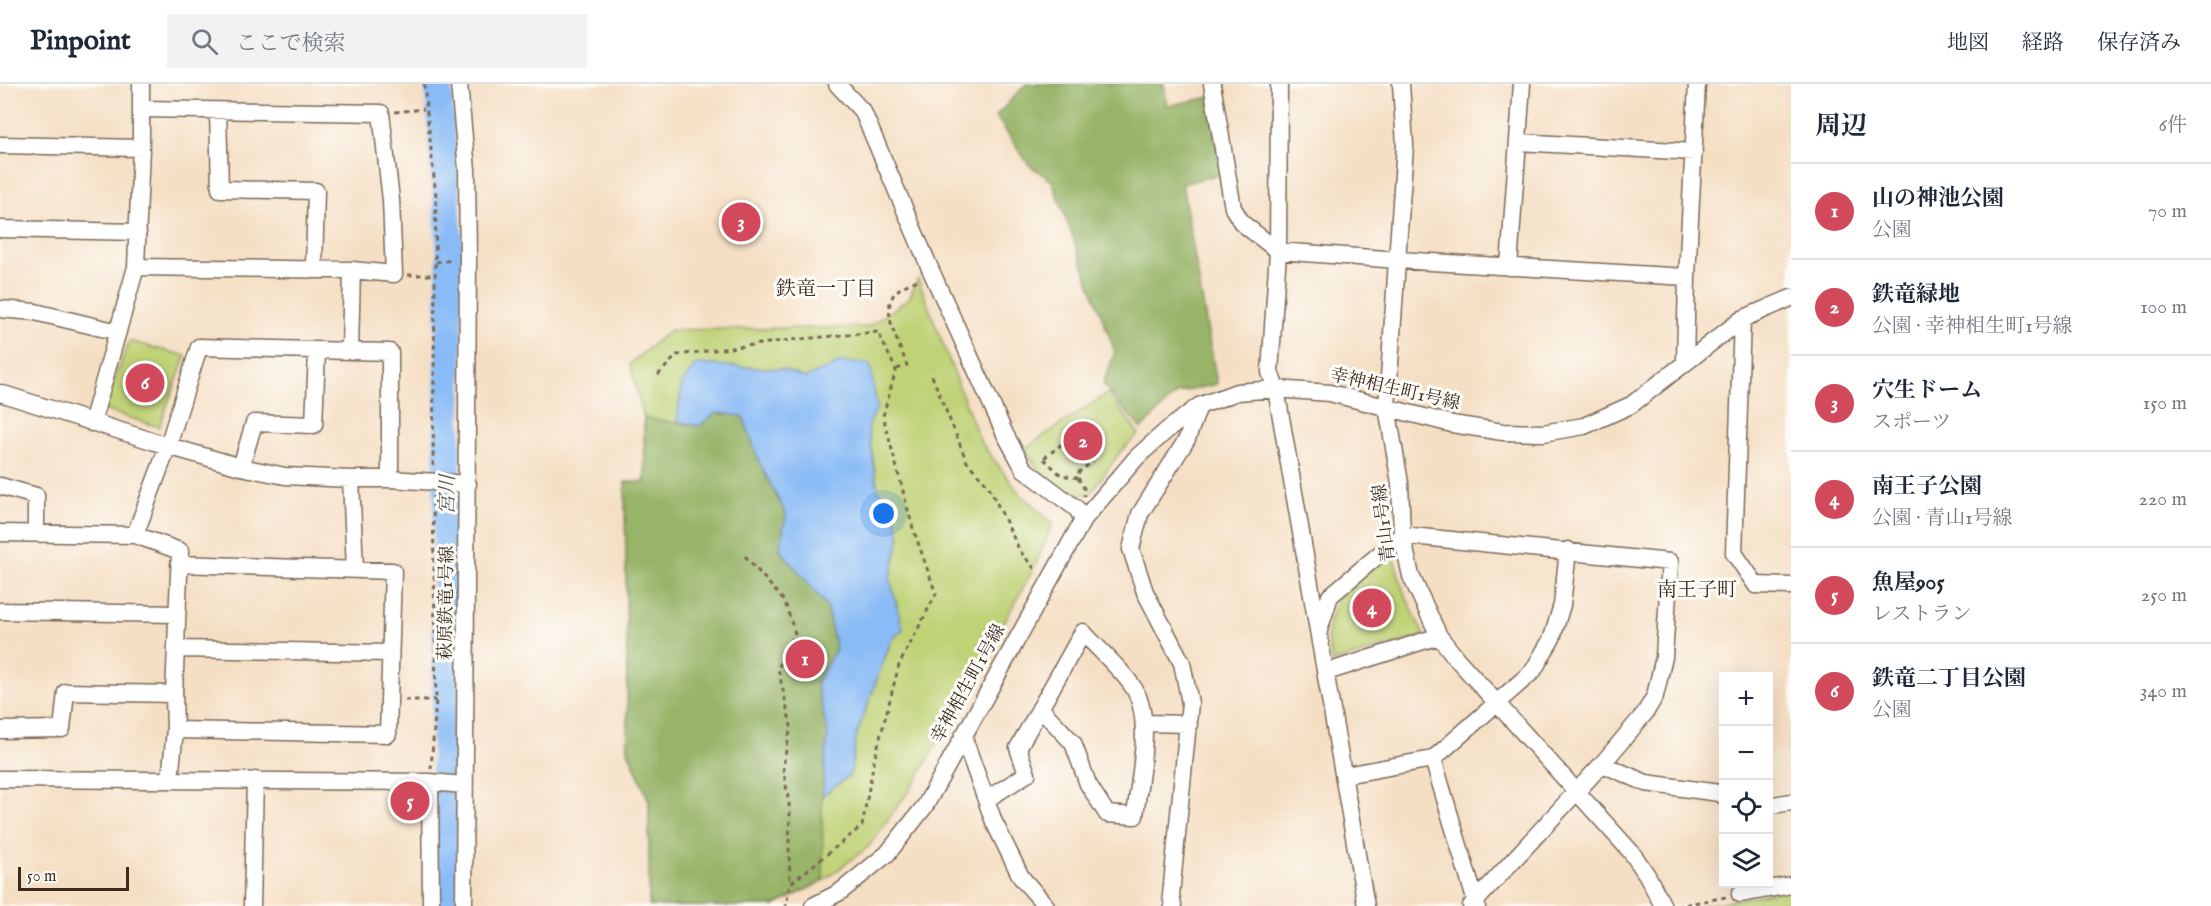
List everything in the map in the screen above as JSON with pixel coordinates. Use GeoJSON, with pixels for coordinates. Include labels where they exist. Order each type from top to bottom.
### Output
{"type":"FeatureCollection","features":[{"type":"Feature","properties":{"kind":"street"},"geometry":{"type":"LineString","coordinates":[[92,423],[136,267],[141,84]]}},
{"type":"Feature","properties":{"kind":"street","name":"萩原鉄竜1号線"},"geometry":{"type":"LineString","coordinates":[[459,84],[467,182],[460,785],[464,906]]}},
{"type":"Feature","properties":{"kind":"street"},"geometry":{"type":"LineString","coordinates":[[837,84],[863,112],[932,273],[1005,434],[1027,472],[1077,509],[1083,520]]}},
{"type":"Feature","properties":{"kind":"street"},"geometry":{"type":"LineString","coordinates":[[1212,84],[1233,208],[1242,223],[1278,251],[1687,277]]}},
{"type":"Feature","properties":{"kind":"street"},"geometry":{"type":"LineString","coordinates":[[1279,84],[1278,251],[1270,372],[1276,388],[1345,774],[1366,906]]}},
{"type":"Feature","properties":{"kind":"street","name":"青山1号線"},"geometry":{"type":"LineString","coordinates":[[1401,84],[1405,144],[1388,407],[1400,483],[1402,536],[1411,576],[1439,636],[1456,658],[1632,853],[1647,875],[1663,906]]}},
{"type":"Feature","properties":{"kind":"street"},"geometry":{"type":"LineString","coordinates":[[1509,267],[1522,84]]}},
{"type":"Feature","properties":{"kind":"street"},"geometry":{"type":"LineString","coordinates":[[1685,362],[1697,84]]}},
{"type":"Feature","properties":{"kind":"street"},"geometry":{"type":"LineString","coordinates":[[136,267],[352,270],[394,274],[391,200],[381,113],[141,109]]}},
{"type":"Feature","properties":{"kind":"street"},"geometry":{"type":"LineString","coordinates":[[218,111],[220,189],[316,191],[314,270]]}},
{"type":"Feature","properties":{"kind":"street"},"geometry":{"type":"LineString","coordinates":[[1518,142],[1694,152]]}},
{"type":"Feature","properties":{"kind":"street"},"geometry":{"type":"LineString","coordinates":[[0,145],[141,148]]}},
{"type":"Feature","properties":{"kind":"street"},"geometry":{"type":"LineString","coordinates":[[0,229],[138,232]]}},
{"type":"Feature","properties":{"kind":"street"},"geometry":{"type":"LineString","coordinates":[[350,351],[352,270]]}},
{"type":"Feature","properties":{"kind":"street","name":"幸神相生町1号線"},"geometry":{"type":"LineString","coordinates":[[813,906],[840,892],[887,854],[925,806],[1083,520],[1137,457],[1199,406],[1237,392],[1276,388],[1330,393],[1452,424],[1503,432],[1543,433],[1584,426],[1631,405],[1742,320],[1791,298]]}},
{"type":"Feature","properties":{"kind":"street"},"geometry":{"type":"LineString","coordinates":[[0,309],[35,312],[118,332]]}},
{"type":"Feature","properties":{"kind":"street"},"geometry":{"type":"LineString","coordinates":[[1742,320],[1734,553],[1756,585],[1791,586]]}},
{"type":"Feature","properties":{"kind":"street"},"geometry":{"type":"LineString","coordinates":[[135,535],[168,446],[199,347],[390,352],[390,479]]}},
{"type":"Feature","properties":{"kind":"street"},"geometry":{"type":"LineString","coordinates":[[241,467],[254,423],[314,425],[316,351]]}},
{"type":"Feature","properties":{"kind":"street"},"geometry":{"type":"LineString","coordinates":[[0,393],[168,446],[241,467],[285,476],[464,484]]}},
{"type":"Feature","properties":{"kind":"street"},"geometry":{"type":"LineString","coordinates":[[1173,906],[1171,895],[1190,703],[1182,663],[1145,592],[1131,549],[1140,514],[1187,439],[1199,406]]}},
{"type":"Feature","properties":{"kind":"street"},"geometry":{"type":"LineString","coordinates":[[351,479],[355,570]]}},
{"type":"Feature","properties":{"kind":"street"},"geometry":{"type":"LineString","coordinates":[[0,486],[36,496],[36,532]]}},
{"type":"Feature","properties":{"kind":"street"},"geometry":{"type":"LineString","coordinates":[[0,533],[135,535],[180,551],[174,694],[175,730],[170,779]]}},
{"type":"Feature","properties":{"kind":"street"},"geometry":{"type":"LineString","coordinates":[[1318,631],[1330,596],[1402,536],[1568,550],[1670,562],[1664,657],[1655,696],[1645,713],[1602,764],[1474,904]]}},
{"type":"Feature","properties":{"kind":"street"},"geometry":{"type":"LineString","coordinates":[[1345,774],[1433,759],[1533,671],[1552,638],[1562,604],[1568,550]]}},
{"type":"Feature","properties":{"kind":"street"},"geometry":{"type":"LineString","coordinates":[[175,730],[388,734],[390,699],[389,653],[393,571],[179,564]]}},
{"type":"Feature","properties":{"kind":"street"},"geometry":{"type":"LineString","coordinates":[[0,611],[177,614]]}},
{"type":"Feature","properties":{"kind":"street"},"geometry":{"type":"LineString","coordinates":[[987,799],[1027,774],[1018,748],[1040,708],[1083,632],[1132,684],[1142,704],[1145,723],[1136,816],[1107,814],[1088,784],[1073,743],[1040,708]]}},
{"type":"Feature","properties":{"kind":"street"},"geometry":{"type":"LineString","coordinates":[[1327,672],[1439,636]]}},
{"type":"Feature","properties":{"kind":"street"},"geometry":{"type":"LineString","coordinates":[[177,649],[389,653]]}},
{"type":"Feature","properties":{"kind":"street"},"geometry":{"type":"LineString","coordinates":[[0,730],[62,729],[66,692],[174,694]]}},
{"type":"Feature","properties":{"kind":"street"},"geometry":{"type":"LineString","coordinates":[[1145,723],[1189,724]]}},
{"type":"Feature","properties":{"kind":"street"},"geometry":{"type":"LineString","coordinates":[[963,736],[994,822],[1021,876],[1046,906]]}},
{"type":"Feature","properties":{"kind":"street"},"geometry":{"type":"LineString","coordinates":[[1433,759],[1474,904]]}},
{"type":"Feature","properties":{"kind":"street"},"geometry":{"type":"LineString","coordinates":[[1602,764],[1646,783],[1719,793]]}},
{"type":"Feature","properties":{"kind":"street"},"geometry":{"type":"LineString","coordinates":[[0,779],[255,780],[460,785]]}},
{"type":"Feature","properties":{"kind":"street"},"geometry":{"type":"LineString","coordinates":[[252,906],[255,780]]}},
{"type":"Feature","properties":{"kind":"street"},"geometry":{"type":"LineString","coordinates":[[431,906],[434,783]]}},
{"type":"Feature","properties":{"kind":"street"},"geometry":{"type":"LineString","coordinates":[[1773,805],[1791,801]]}},
{"type":"Feature","properties":{"kind":"street"},"geometry":{"type":"LineString","coordinates":[[1740,894],[1791,885]]}},
{"type":"Feature","properties":{"kind":"path"},"geometry":{"type":"LineString","coordinates":[[424,84],[436,196],[438,261],[435,275],[436,700],[434,783]]}},
{"type":"Feature","properties":{"kind":"path"},"geometry":{"type":"LineString","coordinates":[[381,113],[425,109]]}},
{"type":"Feature","properties":{"kind":"path"},"geometry":{"type":"LineString","coordinates":[[896,370],[908,364],[891,321],[889,302],[898,290],[932,273]]}},
{"type":"Feature","properties":{"kind":"path"},"geometry":{"type":"LineString","coordinates":[[394,274],[435,275]]}},
{"type":"Feature","properties":{"kind":"path"},"geometry":{"type":"LineString","coordinates":[[658,375],[677,355],[878,332],[896,370],[884,416],[912,525],[936,594],[899,665],[873,761],[862,826],[790,884]]}},
{"type":"Feature","properties":{"kind":"path"},"geometry":{"type":"LineString","coordinates":[[932,376],[967,462],[988,485],[1020,551],[1034,568],[1053,573]]}},
{"type":"Feature","properties":{"kind":"path"},"geometry":{"type":"LineString","coordinates":[[1027,472],[1066,441]]}},
{"type":"Feature","properties":{"kind":"path"},"geometry":{"type":"LineString","coordinates":[[1044,459],[1061,475],[1078,478],[1079,472],[1093,461]]}},
{"type":"Feature","properties":{"kind":"path"},"geometry":{"type":"LineString","coordinates":[[745,556],[785,602],[795,634],[778,668],[791,726],[783,766],[790,811],[790,884],[786,906]]}},
{"type":"Feature","properties":{"kind":"path"},"geometry":{"type":"LineString","coordinates":[[390,699],[436,700]]}},
{"type":"Feature","properties":{"kind":"path"},"geometry":{"type":"LineString","coordinates":[[1675,906],[1740,894]]}},
{"type":"Feature","properties":{"kind":"green space"},"geometry":{"type":"Polygon","coordinates":[[[1026,84],[1164,84],[1167,106],[1210,97],[1221,174],[1182,184],[1217,384],[1177,393],[1141,429],[1103,384],[1115,352],[1052,181],[1029,165],[996,116],[1026,84]]]}},
{"type":"Feature","properties":{"kind":"green space"},"geometry":{"type":"Polygon","coordinates":[[[918,279],[980,441],[1019,493],[1053,523],[1034,568],[916,781],[868,847],[823,881],[774,906],[649,906],[649,801],[628,750],[625,482],[645,482],[644,418],[630,364],[670,330],[868,327],[909,298],[918,279]]]}},
{"type":"Feature","properties":{"kind":"green space"},"geometry":{"type":"Polygon","coordinates":[[[129,341],[186,356],[159,427],[104,410],[129,341]]]}},
{"type":"Feature","properties":{"kind":"green space"},"geometry":{"type":"Polygon","coordinates":[[[1108,393],[1139,434],[1120,452],[1091,493],[1070,496],[1040,472],[1024,449],[1108,393]]]}},
{"type":"Feature","properties":{"kind":"green space"},"geometry":{"type":"Polygon","coordinates":[[[716,413],[743,416],[760,464],[786,514],[780,549],[826,605],[837,649],[816,683],[828,733],[822,796],[823,881],[774,906],[649,906],[649,801],[628,750],[625,482],[645,482],[644,418],[699,426],[716,413]]]}},
{"type":"Feature","properties":{"kind":"green space"},"geometry":{"type":"Polygon","coordinates":[[[1388,555],[1394,558],[1403,590],[1424,636],[1332,662],[1327,638],[1329,620],[1338,598],[1388,555]]]}},
{"type":"Feature","properties":{"kind":"green space"},"geometry":{"type":"Polygon","coordinates":[[[1791,889],[1791,906],[1702,906],[1791,889]]]}},
{"type":"Feature","properties":{"kind":"water"},"geometry":{"type":"Polygon","coordinates":[[[841,362],[870,364],[877,408],[868,427],[878,490],[892,502],[900,537],[890,579],[903,629],[891,641],[857,734],[850,775],[822,796],[828,733],[816,683],[836,649],[826,605],[780,549],[786,514],[760,464],[743,416],[716,413],[699,426],[677,421],[682,383],[696,364],[782,369],[805,378],[841,362]]]}},
{"type":"Feature","properties":{"kind":"waterway","name":"宮川"},"geometry":{"type":"LineString","coordinates":[[438,84],[450,250],[444,906]]}},
{"type":"Feature","properties":{"kind":"place","name":"穴生ドーム"},"geometry":{"type":"Point","coordinates":[741,222]}},
{"type":"Feature","properties":{"kind":"place","name":"鉄竜二丁目公園"},"geometry":{"type":"Point","coordinates":[145,383]}},
{"type":"Feature","properties":{"kind":"place","name":"鉄竜緑地"},"geometry":{"type":"Point","coordinates":[1083,441]}},
{"type":"Feature","properties":{"kind":"place","name":"南王子公園"},"geometry":{"type":"Point","coordinates":[1372,608]}},
{"type":"Feature","properties":{"kind":"place","name":"山の神池公園"},"geometry":{"type":"Point","coordinates":[805,659]}},
{"type":"Feature","properties":{"kind":"place","name":"魚屋905"},"geometry":{"type":"Point","coordinates":[410,801]}},
{"type":"Feature","properties":{"kind":"district","name":"鉄竜一丁目"},"geometry":{"type":"Point","coordinates":[826,289]}},
{"type":"Feature","properties":{"kind":"district","name":"南王子町"},"geometry":{"type":"Point","coordinates":[1697,590]}}]}
